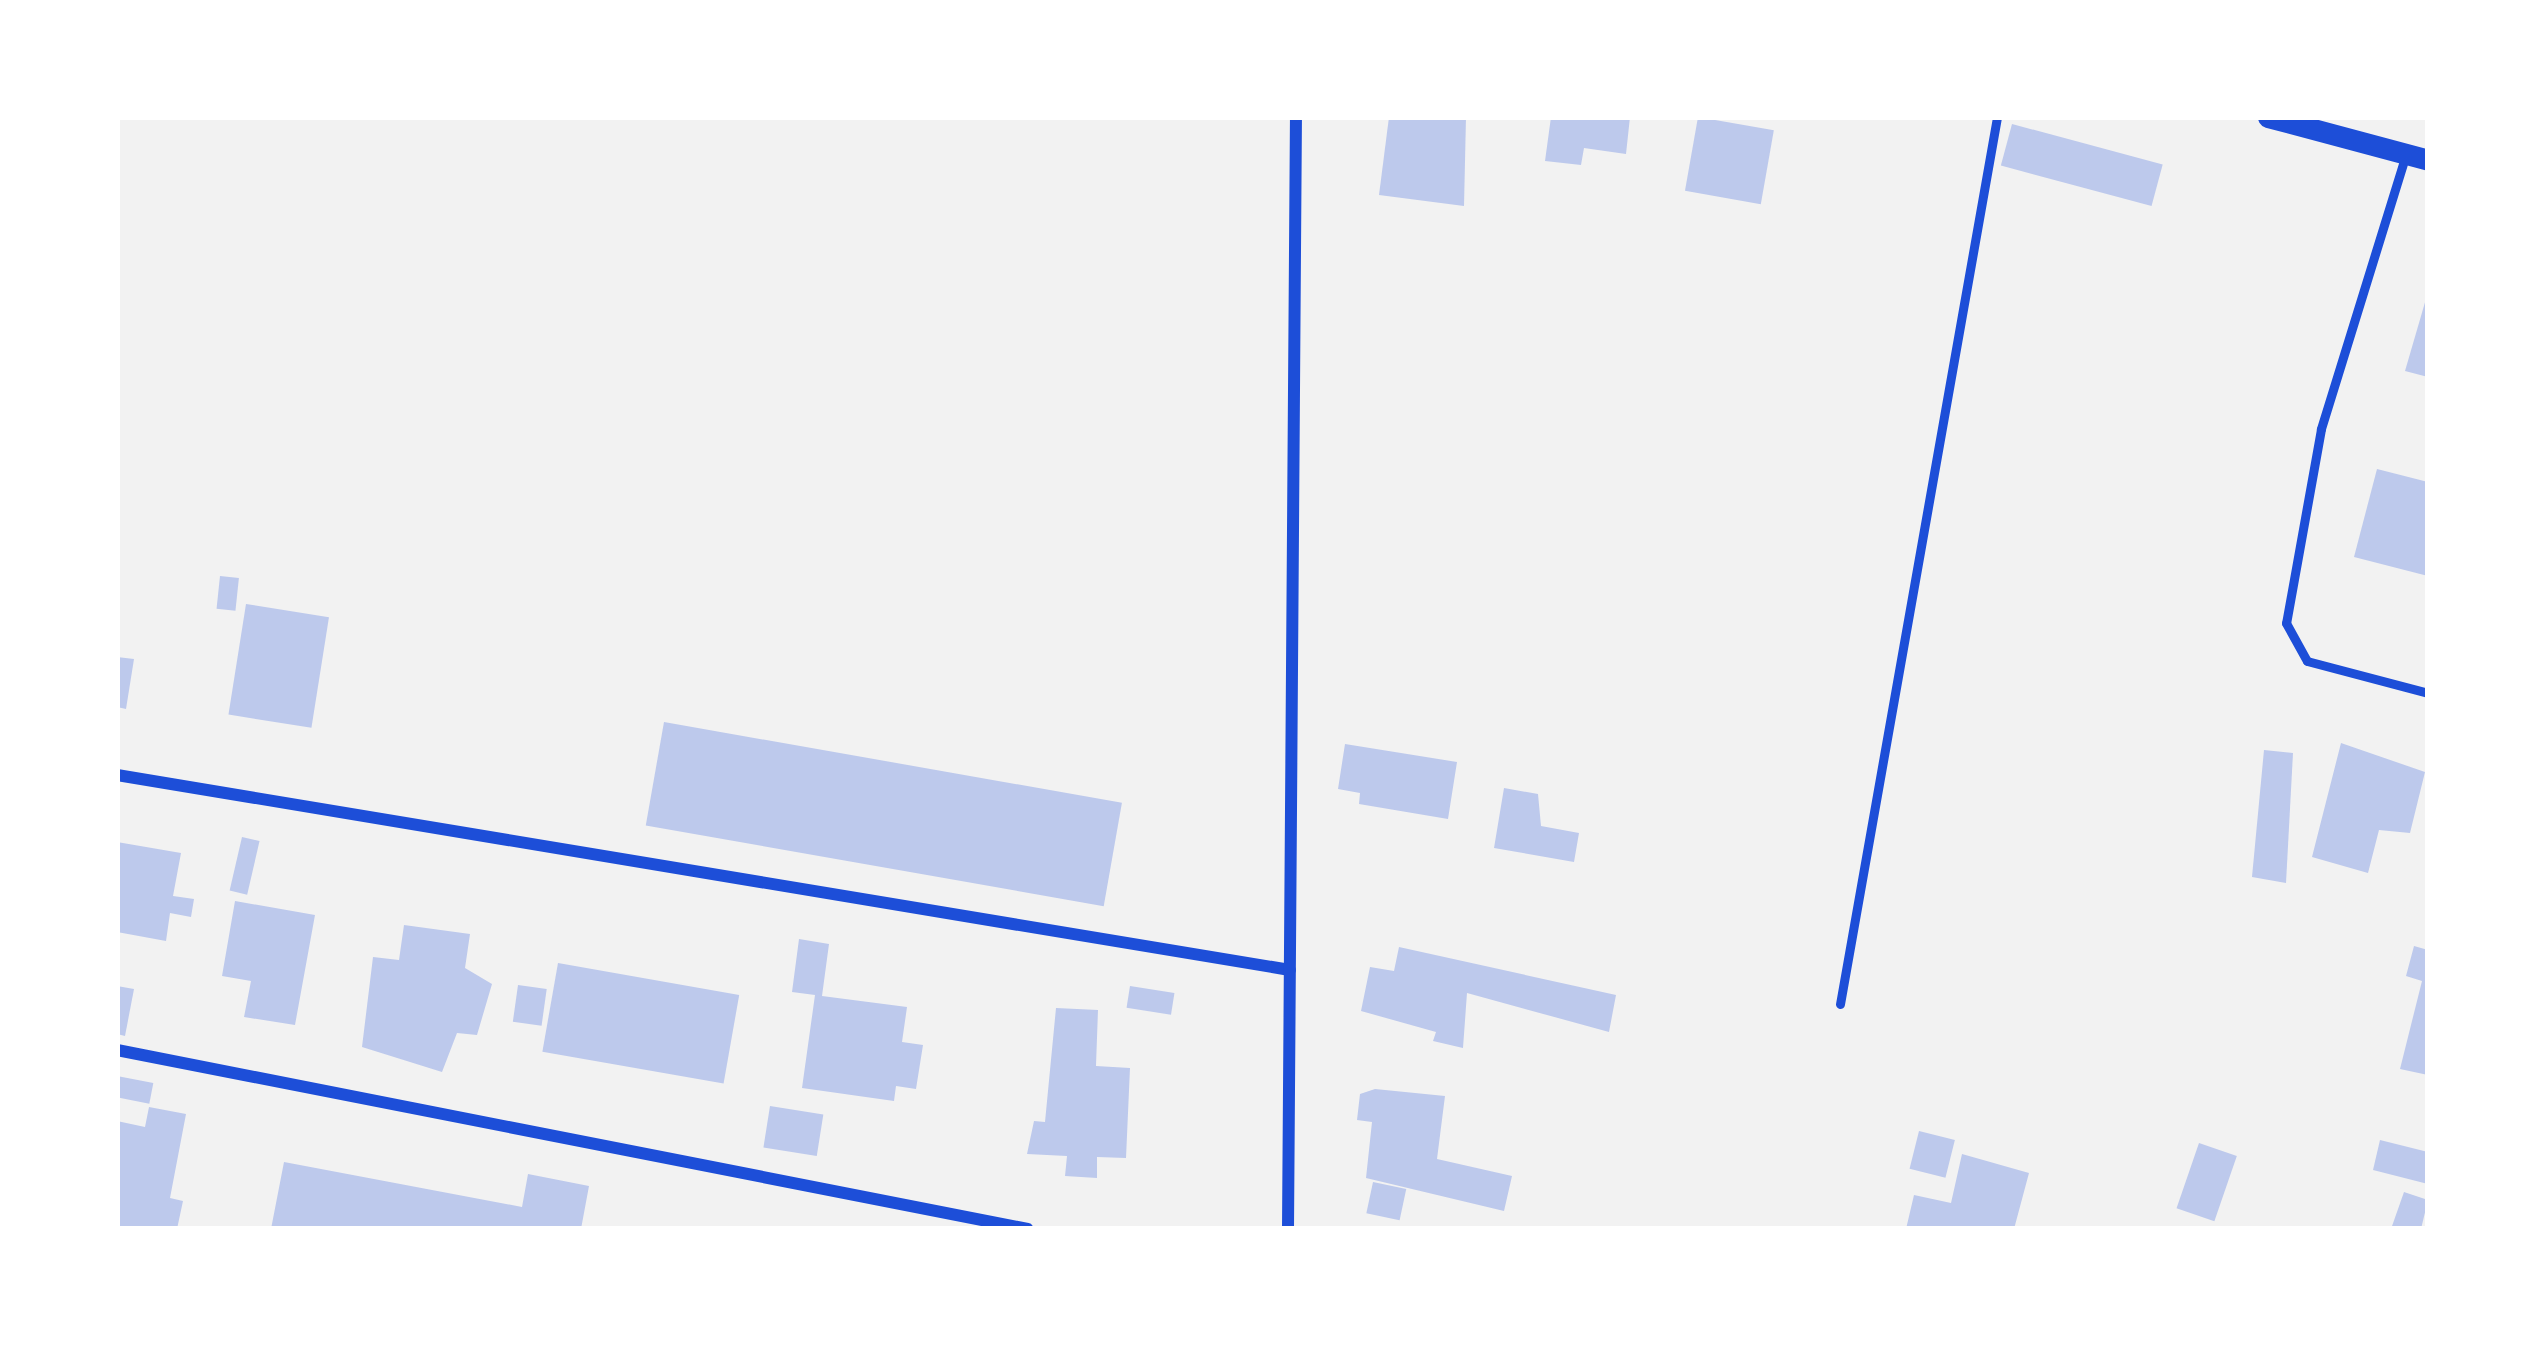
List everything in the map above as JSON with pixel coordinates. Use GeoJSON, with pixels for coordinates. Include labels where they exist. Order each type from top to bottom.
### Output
{"type":"FeatureCollection","features":[{"type":"Feature","properties":{"kind":"street"},"geometry":{"type":"LineString","coordinates":[[1288,1229],[1296,117]]}},
{"type":"Feature","properties":{"kind":"street"},"geometry":{"type":"LineString","coordinates":[[2268,117],[2417,157]]}},
{"type":"Feature","properties":{"kind":"street"},"geometry":{"type":"LineString","coordinates":[[117,775],[1290,970]]}},
{"type":"Feature","properties":{"kind":"street"},"geometry":{"type":"LineString","coordinates":[[117,1050],[1028,1229]]}},
{"type":"Feature","properties":{"kind":"lane"},"geometry":{"type":"LineString","coordinates":[[1840,1004],[1997,117]]}},
{"type":"Feature","properties":{"kind":"lane"},"geometry":{"type":"LineString","coordinates":[[2417,157],[2321,429],[2286,623],[2307,661],[2428,694]]}},
{"type":"Feature","properties":{"kind":"building"},"geometry":{"type":"Polygon","coordinates":[[[1389,117],[1466,117],[1464,206],[1379,195],[1389,117]]]}},
{"type":"Feature","properties":{"kind":"building"},"geometry":{"type":"Polygon","coordinates":[[[1551,117],[1630,117],[1626,154],[1584,148],[1581,165],[1545,161],[1551,117]]]}},
{"type":"Feature","properties":{"kind":"building"},"geometry":{"type":"Polygon","coordinates":[[[1698,117],[1774,130],[1761,204],[1685,191],[1698,117]]]}},
{"type":"Feature","properties":{"kind":"building"},"geometry":{"type":"Polygon","coordinates":[[[2012,124],[2163,164],[2152,206],[2001,166],[2012,124]]]}},
{"type":"Feature","properties":{"kind":"building"},"geometry":{"type":"Polygon","coordinates":[[[2428,292],[2428,377],[2405,371],[2428,292]]]}},
{"type":"Feature","properties":{"kind":"building"},"geometry":{"type":"Polygon","coordinates":[[[2377,469],[2428,482],[2428,576],[2354,557],[2377,469]]]}},
{"type":"Feature","properties":{"kind":"building"},"geometry":{"type":"Polygon","coordinates":[[[220,576],[239,578],[235,611],[217,609],[220,576]]]}},
{"type":"Feature","properties":{"kind":"building"},"geometry":{"type":"Polygon","coordinates":[[[246,604],[329,617],[311,728],[228,715],[246,604]]]}},
{"type":"Feature","properties":{"kind":"building"},"geometry":{"type":"Polygon","coordinates":[[[117,657],[134,659],[126,709],[117,707],[117,657]]]}},
{"type":"Feature","properties":{"kind":"building"},"geometry":{"type":"Polygon","coordinates":[[[664,722],[1122,803],[1104,906],[646,825],[664,722]]]}},
{"type":"Feature","properties":{"kind":"building"},"geometry":{"type":"Polygon","coordinates":[[[2341,743],[2425,772],[2410,833],[2379,830],[2368,873],[2312,857],[2341,743]]]}},
{"type":"Feature","properties":{"kind":"building"},"geometry":{"type":"Polygon","coordinates":[[[1345,744],[1457,762],[1448,819],[1359,804],[1360,793],[1338,789],[1345,744]]]}},
{"type":"Feature","properties":{"kind":"building"},"geometry":{"type":"Polygon","coordinates":[[[2264,750],[2293,753],[2286,883],[2252,877],[2264,750]]]}},
{"type":"Feature","properties":{"kind":"building"},"geometry":{"type":"Polygon","coordinates":[[[1504,788],[1538,794],[1541,826],[1579,833],[1574,862],[1494,848],[1504,788]]]}},
{"type":"Feature","properties":{"kind":"building"},"geometry":{"type":"Polygon","coordinates":[[[242,837],[260,841],[247,895],[230,891],[242,837]]]}},
{"type":"Feature","properties":{"kind":"building"},"geometry":{"type":"Polygon","coordinates":[[[117,842],[181,853],[173,896],[194,899],[191,917],[170,913],[166,941],[117,932],[117,842]]]}},
{"type":"Feature","properties":{"kind":"building"},"geometry":{"type":"Polygon","coordinates":[[[235,901],[315,915],[295,1025],[244,1017],[251,981],[222,976],[235,901]]]}},
{"type":"Feature","properties":{"kind":"building"},"geometry":{"type":"Polygon","coordinates":[[[404,925],[470,934],[465,968],[492,984],[477,1035],[457,1033],[442,1072],[362,1047],[373,957],[399,960],[404,925]]]}},
{"type":"Feature","properties":{"kind":"building"},"geometry":{"type":"Polygon","coordinates":[[[799,939],[829,944],[822,996],[907,1007],[902,1042],[923,1045],[916,1089],[896,1086],[894,1101],[802,1088],[815,995],[792,992],[799,939]]]}},
{"type":"Feature","properties":{"kind":"building"},"geometry":{"type":"Polygon","coordinates":[[[2414,946],[2428,950],[2428,1075],[2400,1069],[2422,981],[2406,976],[2414,946]]]}},
{"type":"Feature","properties":{"kind":"building"},"geometry":{"type":"Polygon","coordinates":[[[1399,947],[1616,995],[1609,1032],[1467,993],[1463,1048],[1433,1041],[1436,1032],[1361,1011],[1370,967],[1394,971],[1399,947]]]}},
{"type":"Feature","properties":{"kind":"building"},"geometry":{"type":"Polygon","coordinates":[[[558,963],[739,995],[724,1084],[542,1052],[558,963]]]}},
{"type":"Feature","properties":{"kind":"building"},"geometry":{"type":"Polygon","coordinates":[[[518,985],[547,989],[542,1026],[513,1022],[518,985]]]}},
{"type":"Feature","properties":{"kind":"building"},"geometry":{"type":"Polygon","coordinates":[[[117,986],[134,989],[125,1036],[117,1034],[117,986]]]}},
{"type":"Feature","properties":{"kind":"building"},"geometry":{"type":"Polygon","coordinates":[[[1130,986],[1174,993],[1171,1015],[1127,1008],[1130,986]]]}},
{"type":"Feature","properties":{"kind":"building"},"geometry":{"type":"Polygon","coordinates":[[[1056,1008],[1098,1010],[1096,1066],[1130,1068],[1126,1158],[1097,1157],[1097,1178],[1065,1176],[1067,1156],[1027,1154],[1034,1121],[1045,1122],[1056,1008]]]}},
{"type":"Feature","properties":{"kind":"building"},"geometry":{"type":"Polygon","coordinates":[[[117,1076],[153,1083],[149,1104],[117,1097],[117,1076]]]}},
{"type":"Feature","properties":{"kind":"building"},"geometry":{"type":"Polygon","coordinates":[[[1375,1089],[1445,1096],[1437,1159],[1512,1176],[1504,1211],[1366,1178],[1372,1122],[1357,1120],[1360,1094],[1375,1089]]]}},
{"type":"Feature","properties":{"kind":"building"},"geometry":{"type":"Polygon","coordinates":[[[770,1106],[823,1114],[817,1156],[763,1147],[770,1106]]]}},
{"type":"Feature","properties":{"kind":"building"},"geometry":{"type":"Polygon","coordinates":[[[149,1107],[186,1114],[170,1198],[183,1201],[177,1229],[117,1229],[117,1121],[145,1127],[149,1107]]]}},
{"type":"Feature","properties":{"kind":"building"},"geometry":{"type":"Polygon","coordinates":[[[1919,1131],[1955,1140],[1945,1178],[1910,1169],[1919,1131]]]}},
{"type":"Feature","properties":{"kind":"building"},"geometry":{"type":"Polygon","coordinates":[[[2380,1140],[2428,1152],[2428,1184],[2373,1170],[2380,1140]]]}},
{"type":"Feature","properties":{"kind":"building"},"geometry":{"type":"Polygon","coordinates":[[[2199,1143],[2237,1156],[2214,1221],[2177,1208],[2199,1143]]]}},
{"type":"Feature","properties":{"kind":"building"},"geometry":{"type":"Polygon","coordinates":[[[1962,1154],[2029,1173],[2014,1229],[1906,1229],[1914,1195],[1951,1203],[1962,1154]]]}},
{"type":"Feature","properties":{"kind":"building"},"geometry":{"type":"Polygon","coordinates":[[[284,1162],[522,1207],[528,1174],[589,1186],[581,1229],[271,1229],[284,1162]]]}},
{"type":"Feature","properties":{"kind":"building"},"geometry":{"type":"Polygon","coordinates":[[[1373,1182],[1406,1189],[1400,1220],[1366,1213],[1373,1182]]]}},
{"type":"Feature","properties":{"kind":"building"},"geometry":{"type":"Polygon","coordinates":[[[2404,1192],[2428,1200],[2421,1229],[2391,1229],[2404,1192]]]}}]}
